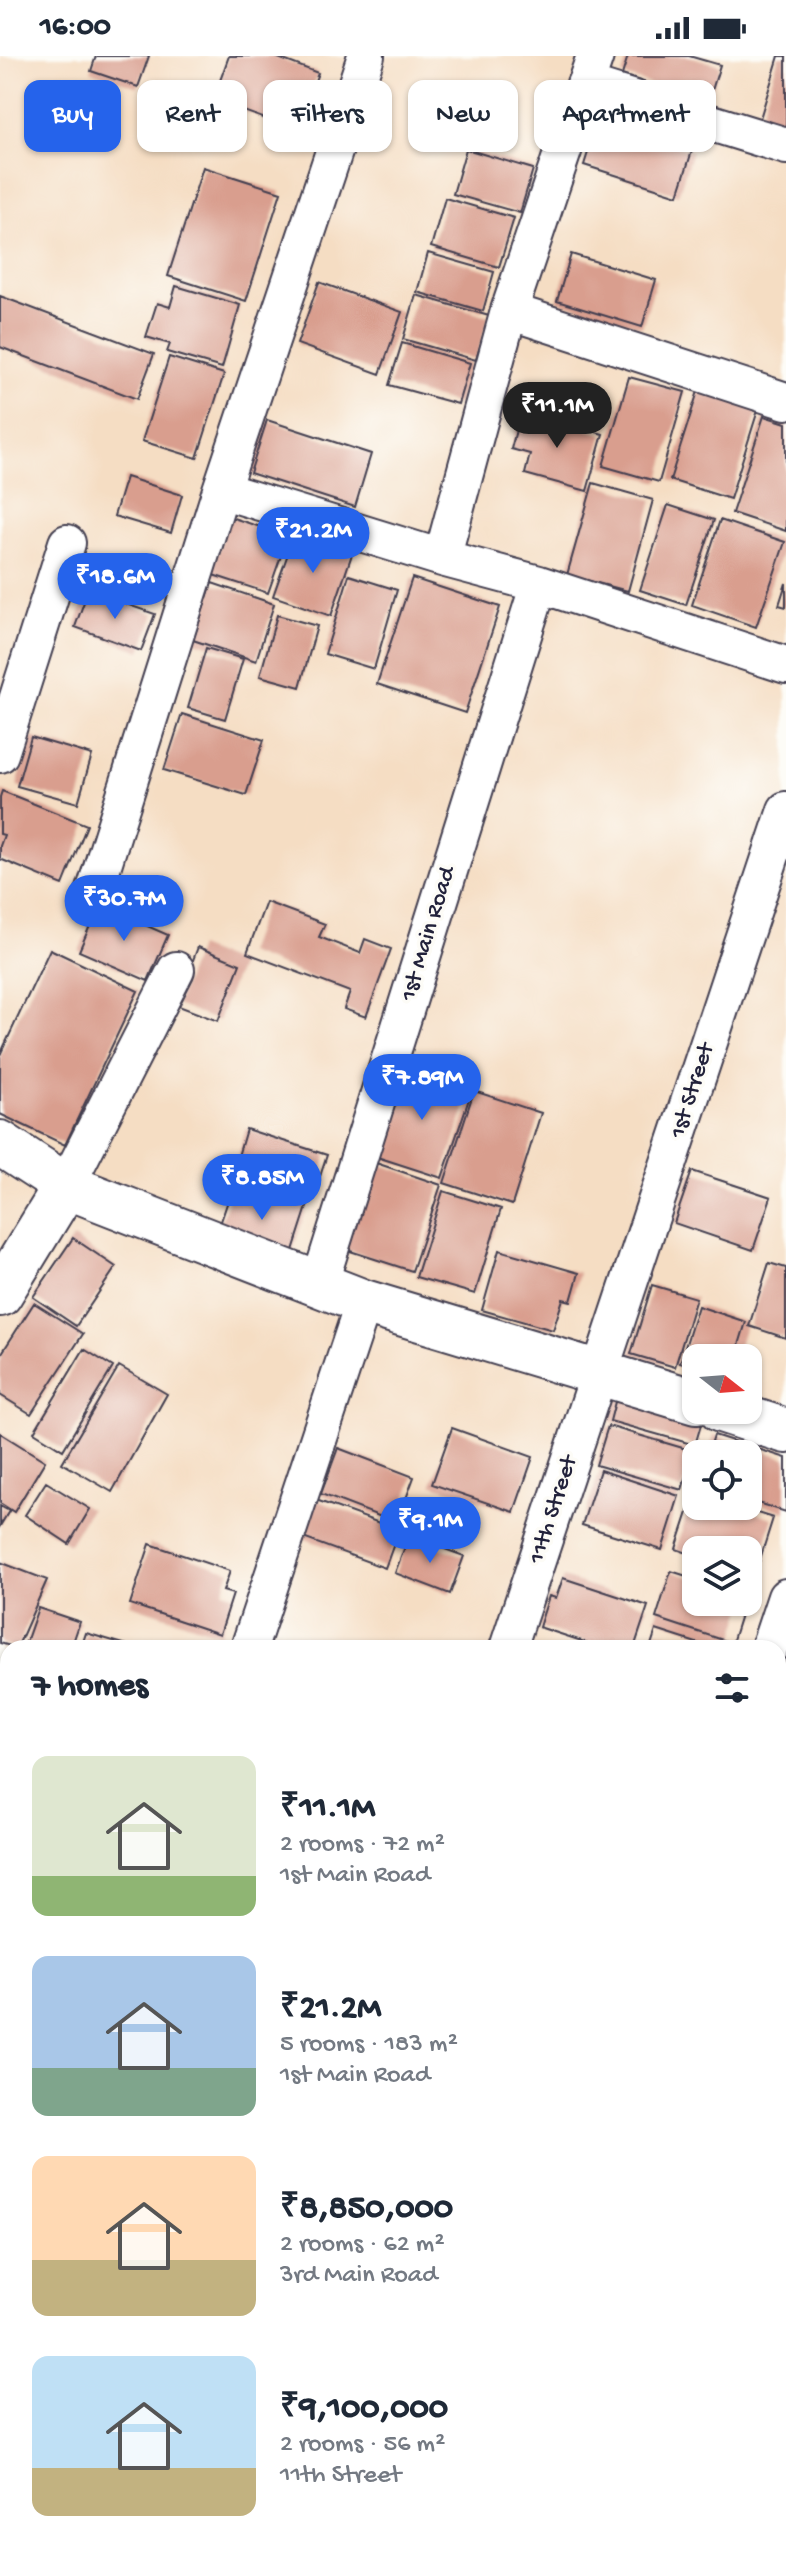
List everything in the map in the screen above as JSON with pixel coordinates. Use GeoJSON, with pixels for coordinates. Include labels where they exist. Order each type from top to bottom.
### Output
{"type":"FeatureCollection","features":[{"type":"Feature","properties":{"kind":"street"},"geometry":{"type":"LineString","coordinates":[[94,893],[221,490],[366,56]]}},
{"type":"Feature","properties":{"kind":"street"},"geometry":{"type":"LineString","coordinates":[[442,558],[509,311],[590,70],[786,146]]}},
{"type":"Feature","properties":{"kind":"street"},"geometry":{"type":"LineString","coordinates":[[509,311],[786,401]]}},
{"type":"Feature","properties":{"kind":"street"},"geometry":{"type":"LineString","coordinates":[[221,490],[442,558],[539,584],[786,665]]}},
{"type":"Feature","properties":{"kind":"street"},"geometry":{"type":"LineString","coordinates":[[0,754],[67,543]]}},
{"type":"Feature","properties":{"kind":"street","name":"1st Main Road"},"geometry":{"type":"LineString","coordinates":[[319,1285],[539,584]]}},
{"type":"Feature","properties":{"kind":"street","name":"1st Street"},"geometry":{"type":"LineString","coordinates":[[600,1372],[786,810]]}},
{"type":"Feature","properties":{"kind":"street"},"geometry":{"type":"LineString","coordinates":[[0,1294],[66,1186],[176,970]]}},
{"type":"Feature","properties":{"kind":"street"},"geometry":{"type":"LineString","coordinates":[[0,1143],[66,1186],[364,1302],[682,1398]]}},
{"type":"Feature","properties":{"kind":"street"},"geometry":{"type":"LineString","coordinates":[[252,1640],[364,1302]]}},
{"type":"Feature","properties":{"kind":"street","name":"11th Street"},"geometry":{"type":"LineString","coordinates":[[511,1640],[600,1372]]}},
{"type":"Feature","properties":{"kind":"street"},"geometry":{"type":"LineString","coordinates":[[762,1423],[786,1431]]}},
{"type":"Feature","properties":{"kind":"street"},"geometry":{"type":"LineString","coordinates":[[772,1640],[786,1597]]}},
{"type":"Feature","properties":{"kind":"building"},"geometry":{"type":"Polygon","coordinates":[[[96,56],[149,56],[140,80],[137,80],[137,87],[91,71],[96,56]]]}},
{"type":"Feature","properties":{"kind":"building"},"geometry":{"type":"Polygon","coordinates":[[[229,56],[273,56],[318,73],[315,80],[263,80],[263,118],[247,112],[247,80],[220,80],[229,56]]]}},
{"type":"Feature","properties":{"kind":"building"},"geometry":{"type":"Polygon","coordinates":[[[628,56],[689,56],[720,65],[715,80],[637,80],[622,75],[628,56]]]}},
{"type":"Feature","properties":{"kind":"building"},"geometry":{"type":"Polygon","coordinates":[[[779,56],[786,56],[786,133],[758,125],[779,56]]]}},
{"type":"Feature","properties":{"kind":"building"},"geometry":{"type":"Polygon","coordinates":[[[465,152],[476,152],[533,169],[520,213],[453,194],[465,152]]]}},
{"type":"Feature","properties":{"kind":"building"},"geometry":{"type":"Polygon","coordinates":[[[588,152],[692,152],[678,195],[584,165],[588,152]]]}},
{"type":"Feature","properties":{"kind":"building"},"geometry":{"type":"Polygon","coordinates":[[[203,167],[281,192],[246,301],[168,276],[203,167]]]}},
{"type":"Feature","properties":{"kind":"building"},"geometry":{"type":"Polygon","coordinates":[[[445,198],[514,218],[499,267],[431,247],[445,198]]]}},
{"type":"Feature","properties":{"kind":"building"},"geometry":{"type":"Polygon","coordinates":[[[428,253],[494,272],[483,311],[417,292],[428,253]]]}},
{"type":"Feature","properties":{"kind":"building"},"geometry":{"type":"Polygon","coordinates":[[[571,254],[656,280],[642,327],[557,301],[571,254]]]}},
{"type":"Feature","properties":{"kind":"building"},"geometry":{"type":"Polygon","coordinates":[[[319,282],[402,312],[380,374],[297,344],[319,282]]]}},
{"type":"Feature","properties":{"kind":"building"},"geometry":{"type":"Polygon","coordinates":[[[176,286],[240,305],[222,368],[167,352],[170,344],[146,337],[157,303],[170,307],[176,286]]]}},
{"type":"Feature","properties":{"kind":"building"},"geometry":{"type":"Polygon","coordinates":[[[416,295],[489,316],[476,360],[403,339],[416,295]]]}},
{"type":"Feature","properties":{"kind":"building"},"geometry":{"type":"Polygon","coordinates":[[[0,296],[154,354],[137,399],[0,347],[0,296]]]}},
{"type":"Feature","properties":{"kind":"building"},"geometry":{"type":"Polygon","coordinates":[[[402,343],[470,363],[458,404],[389,385],[402,343]]]}},
{"type":"Feature","properties":{"kind":"building"},"geometry":{"type":"Polygon","coordinates":[[[169,357],[224,374],[197,458],[142,441],[169,357]]]}},
{"type":"Feature","properties":{"kind":"building"},"geometry":{"type":"Polygon","coordinates":[[[629,377],[685,392],[659,482],[603,466],[629,377]]]}},
{"type":"Feature","properties":{"kind":"building"},"geometry":{"type":"Polygon","coordinates":[[[699,388],[759,407],[730,499],[670,480],[699,388]]]}},
{"type":"Feature","properties":{"kind":"building"},"geometry":{"type":"Polygon","coordinates":[[[521,411],[603,434],[587,491],[525,474],[530,454],[511,449],[521,411]]]}},
{"type":"Feature","properties":{"kind":"building"},"geometry":{"type":"Polygon","coordinates":[[[764,416],[786,423],[786,531],[732,513],[764,416]]]}},
{"type":"Feature","properties":{"kind":"building"},"geometry":{"type":"Polygon","coordinates":[[[267,420],[371,454],[355,507],[250,473],[267,420]]]}},
{"type":"Feature","properties":{"kind":"building"},"geometry":{"type":"Polygon","coordinates":[[[126,477],[182,495],[171,533],[114,516],[126,477]]]}},
{"type":"Feature","properties":{"kind":"building"},"geometry":{"type":"Polygon","coordinates":[[[593,483],[653,500],[628,591],[567,575],[593,483]]]}},
{"type":"Feature","properties":{"kind":"building"},"geometry":{"type":"Polygon","coordinates":[[[668,505],[714,520],[686,605],[640,590],[668,505]]]}},
{"type":"Feature","properties":{"kind":"building"},"geometry":{"type":"Polygon","coordinates":[[[230,517],[288,536],[268,593],[210,574],[230,517]]]}},
{"type":"Feature","properties":{"kind":"building"},"geometry":{"type":"Polygon","coordinates":[[[720,520],[785,542],[756,627],[692,605],[720,520]]]}},
{"type":"Feature","properties":{"kind":"building"},"geometry":{"type":"Polygon","coordinates":[[[295,534],[352,554],[331,616],[273,596],[295,534]]]}},
{"type":"Feature","properties":{"kind":"building"},"geometry":{"type":"Polygon","coordinates":[[[349,575],[397,590],[374,669],[325,654],[349,575]]]}},
{"type":"Feature","properties":{"kind":"building"},"geometry":{"type":"Polygon","coordinates":[[[412,578],[500,607],[465,713],[377,684],[412,578]]]}},
{"type":"Feature","properties":{"kind":"building"},"geometry":{"type":"Polygon","coordinates":[[[212,583],[274,604],[256,661],[193,640],[212,583]]]}},
{"type":"Feature","properties":{"kind":"building"},"geometry":{"type":"Polygon","coordinates":[[[786,583],[786,607],[779,605],[786,583]]]}},
{"type":"Feature","properties":{"kind":"building"},"geometry":{"type":"Polygon","coordinates":[[[88,591],[155,614],[141,651],[75,627],[88,591]]]}},
{"type":"Feature","properties":{"kind":"building"},"geometry":{"type":"Polygon","coordinates":[[[277,615],[317,626],[300,687],[260,676],[277,615]]]}},
{"type":"Feature","properties":{"kind":"building"},"geometry":{"type":"Polygon","coordinates":[[[206,648],[243,659],[225,719],[188,708],[206,648]]]}},
{"type":"Feature","properties":{"kind":"building"},"geometry":{"type":"Polygon","coordinates":[[[182,714],[264,740],[246,795],[164,770],[182,714]]]}},
{"type":"Feature","properties":{"kind":"building"},"geometry":{"type":"Polygon","coordinates":[[[31,737],[92,755],[78,803],[17,786],[31,737]]]}},
{"type":"Feature","properties":{"kind":"building"},"geometry":{"type":"Polygon","coordinates":[[[2,791],[87,825],[63,885],[0,859],[4,835],[0,834],[2,791]]]}},
{"type":"Feature","properties":{"kind":"building"},"geometry":{"type":"Polygon","coordinates":[[[266,902],[325,924],[319,937],[360,953],[365,939],[391,949],[366,1017],[344,1009],[350,992],[247,953],[266,902]]]}},
{"type":"Feature","properties":{"kind":"building"},"geometry":{"type":"Polygon","coordinates":[[[99,905],[168,935],[148,981],[79,951],[99,905]]]}},
{"type":"Feature","properties":{"kind":"building"},"geometry":{"type":"Polygon","coordinates":[[[198,947],[240,964],[218,1021],[176,1005],[198,947]]]}},
{"type":"Feature","properties":{"kind":"building"},"geometry":{"type":"Polygon","coordinates":[[[50,949],[138,991],[65,1145],[0,1114],[0,1055],[50,949]]]}},
{"type":"Feature","properties":{"kind":"building"},"geometry":{"type":"Polygon","coordinates":[[[401,1067],[472,1090],[442,1178],[371,1155],[401,1067]]]}},
{"type":"Feature","properties":{"kind":"building"},"geometry":{"type":"Polygon","coordinates":[[[474,1091],[541,1113],[512,1205],[444,1183],[474,1091]]]}},
{"type":"Feature","properties":{"kind":"building"},"geometry":{"type":"Polygon","coordinates":[[[246,1129],[327,1155],[314,1195],[234,1170],[246,1129]]]}},
{"type":"Feature","properties":{"kind":"building"},"geometry":{"type":"Polygon","coordinates":[[[373,1162],[441,1185],[412,1271],[344,1249],[373,1162]]]}},
{"type":"Feature","properties":{"kind":"building"},"geometry":{"type":"Polygon","coordinates":[[[692,1171],[771,1197],[753,1250],[674,1223],[692,1171]]]}},
{"type":"Feature","properties":{"kind":"building"},"geometry":{"type":"Polygon","coordinates":[[[235,1180],[308,1204],[289,1263],[215,1239],[235,1180]]]}},
{"type":"Feature","properties":{"kind":"building"},"geometry":{"type":"Polygon","coordinates":[[[443,1191],[501,1209],[475,1294],[416,1277],[443,1191]]]}},
{"type":"Feature","properties":{"kind":"building"},"geometry":{"type":"Polygon","coordinates":[[[73,1238],[116,1267],[76,1326],[33,1297],[73,1238]]]}},
{"type":"Feature","properties":{"kind":"building"},"geometry":{"type":"Polygon","coordinates":[[[499,1250],[579,1273],[571,1301],[563,1299],[553,1330],[482,1310],[499,1250]]]}},
{"type":"Feature","properties":{"kind":"building"},"geometry":{"type":"Polygon","coordinates":[[[769,1263],[786,1268],[786,1338],[749,1326],[769,1263]]]}},
{"type":"Feature","properties":{"kind":"building"},"geometry":{"type":"Polygon","coordinates":[[[652,1285],[696,1298],[675,1367],[631,1354],[652,1285]]]}},
{"type":"Feature","properties":{"kind":"building"},"geometry":{"type":"Polygon","coordinates":[[[34,1303],[83,1334],[31,1414],[0,1395],[0,1356],[34,1303]]]}},
{"type":"Feature","properties":{"kind":"building"},"geometry":{"type":"Polygon","coordinates":[[[698,1306],[746,1322],[739,1344],[686,1344],[698,1306]]]}},
{"type":"Feature","properties":{"kind":"building"},"geometry":{"type":"Polygon","coordinates":[[[84,1349],[113,1367],[63,1450],[34,1432],[84,1349]]]}},
{"type":"Feature","properties":{"kind":"building"},"geometry":{"type":"Polygon","coordinates":[[[119,1366],[167,1394],[112,1492],[62,1463],[119,1366]]]}},
{"type":"Feature","properties":{"kind":"building"},"geometry":{"type":"Polygon","coordinates":[[[617,1394],[682,1412],[682,1424],[701,1424],[696,1440],[682,1441],[610,1421],[617,1394]]]}},
{"type":"Feature","properties":{"kind":"building"},"geometry":{"type":"Polygon","coordinates":[[[608,1426],[682,1448],[682,1490],[596,1465],[608,1426]]]}},
{"type":"Feature","properties":{"kind":"building"},"geometry":{"type":"Polygon","coordinates":[[[452,1428],[533,1457],[514,1512],[432,1484],[452,1428]]]}},
{"type":"Feature","properties":{"kind":"building"},"geometry":{"type":"Polygon","coordinates":[[[0,1433],[45,1461],[14,1512],[0,1503],[0,1433]]]}},
{"type":"Feature","properties":{"kind":"building"},"geometry":{"type":"Polygon","coordinates":[[[714,1435],[730,1440],[712,1440],[714,1435]]]}},
{"type":"Feature","properties":{"kind":"building"},"geometry":{"type":"Polygon","coordinates":[[[338,1448],[414,1477],[397,1523],[321,1494],[338,1448]]]}},
{"type":"Feature","properties":{"kind":"building"},"geometry":{"type":"Polygon","coordinates":[[[762,1450],[786,1458],[786,1512],[762,1504],[762,1450]]]}},
{"type":"Feature","properties":{"kind":"building"},"geometry":{"type":"Polygon","coordinates":[[[600,1470],[679,1496],[662,1550],[582,1525],[600,1470]]]}},
{"type":"Feature","properties":{"kind":"building"},"geometry":{"type":"Polygon","coordinates":[[[46,1482],[90,1509],[69,1544],[25,1515],[46,1482]]]}},
{"type":"Feature","properties":{"kind":"building"},"geometry":{"type":"Polygon","coordinates":[[[316,1500],[399,1530],[385,1568],[303,1538],[316,1500]]]}},
{"type":"Feature","properties":{"kind":"building"},"geometry":{"type":"Polygon","coordinates":[[[0,1506],[9,1511],[0,1526],[0,1506]]]}},
{"type":"Feature","properties":{"kind":"building"},"geometry":{"type":"Polygon","coordinates":[[[762,1515],[773,1518],[762,1553],[762,1536],[682,1536],[682,1551],[676,1549],[686,1520],[762,1520],[762,1515]]]}},
{"type":"Feature","properties":{"kind":"building"},"geometry":{"type":"Polygon","coordinates":[[[409,1536],[464,1556],[450,1594],[395,1573],[409,1536]]]}},
{"type":"Feature","properties":{"kind":"building"},"geometry":{"type":"Polygon","coordinates":[[[150,1544],[230,1571],[223,1591],[233,1594],[220,1634],[130,1604],[150,1544]]]}},
{"type":"Feature","properties":{"kind":"building"},"geometry":{"type":"Polygon","coordinates":[[[0,1562],[47,1580],[21,1640],[0,1640],[0,1562]]]}},
{"type":"Feature","properties":{"kind":"building"},"geometry":{"type":"Polygon","coordinates":[[[671,1571],[682,1575],[682,1616],[741,1616],[733,1640],[723,1640],[656,1618],[671,1571]]]}},
{"type":"Feature","properties":{"kind":"building"},"geometry":{"type":"Polygon","coordinates":[[[563,1578],[648,1606],[637,1640],[579,1640],[539,1627],[549,1596],[556,1598],[563,1578]]]}},
{"type":"Feature","properties":{"kind":"building"},"geometry":{"type":"Polygon","coordinates":[[[38,1608],[80,1622],[74,1640],[27,1640],[38,1608]]]}},
{"type":"Feature","properties":{"kind":"building"},"geometry":{"type":"Polygon","coordinates":[[[656,1630],[687,1640],[653,1640],[656,1630]]]}},
{"type":"Feature","properties":{"kind":"building"},"geometry":{"type":"Polygon","coordinates":[[[86,1633],[110,1640],[84,1640],[86,1633]]]}}]}
